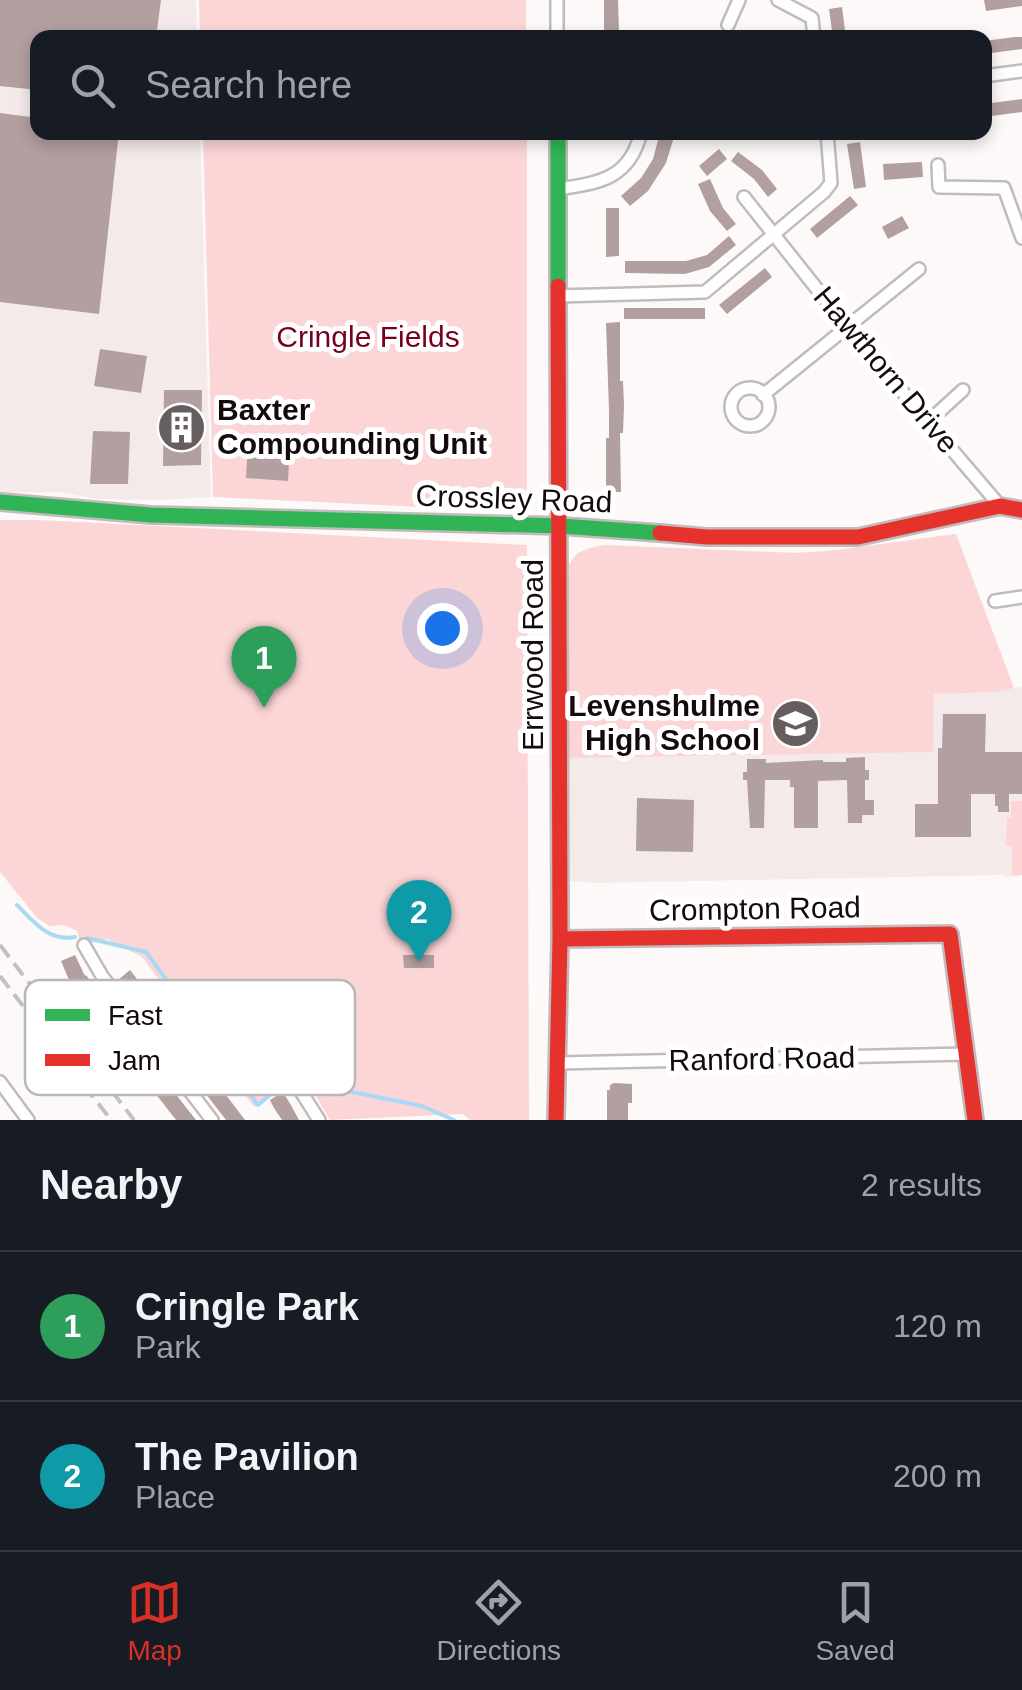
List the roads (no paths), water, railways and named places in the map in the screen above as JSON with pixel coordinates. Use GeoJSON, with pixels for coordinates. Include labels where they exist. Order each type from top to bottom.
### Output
{"type":"FeatureCollection","features":[{"type":"Feature","properties":{"kind":"street"},"geometry":{"type":"LineString","coordinates":[[556,30],[558,0]]}},
{"type":"Feature","properties":{"kind":"street"},"geometry":{"type":"LineString","coordinates":[[728,25],[739,0]]}},
{"type":"Feature","properties":{"kind":"street"},"geometry":{"type":"LineString","coordinates":[[778,0],[812,18],[813,30]]}},
{"type":"Feature","properties":{"kind":"street"},"geometry":{"type":"LineString","coordinates":[[992,75],[1022,71]]}},
{"type":"Feature","properties":{"kind":"street","name":"Errwood Road"},"geometry":{"type":"LineString","coordinates":[[556,1120],[560,939],[558,140]]}},
{"type":"Feature","properties":{"kind":"street"},"geometry":{"type":"LineString","coordinates":[[558,190],[593,184],[617,174],[629,161],[639,140]]}},
{"type":"Feature","properties":{"kind":"street"},"geometry":{"type":"LineString","coordinates":[[558,296],[705,292],[824,192],[832,173],[828,140]]}},
{"type":"Feature","properties":{"kind":"street"},"geometry":{"type":"LineString","coordinates":[[938,166],[939,187],[1004,188],[1022,238]]}},
{"type":"Feature","properties":{"kind":"street","name":"Hawthorn Drive"},"geometry":{"type":"LineString","coordinates":[[744,197],[848,328],[1000,506]]}},
{"type":"Feature","properties":{"kind":"street"},"geometry":{"type":"LineString","coordinates":[[763,395],[918,269]]}},
{"type":"Feature","properties":{"kind":"street"},"geometry":{"type":"LineString","coordinates":[[929,421],[962,390]]}},
{"type":"Feature","properties":{"kind":"street","name":"Crossley Road"},"geometry":{"type":"LineString","coordinates":[[0,502],[151,516],[560,526],[707,538],[858,537],[1000,506],[1022,510]]}},
{"type":"Feature","properties":{"kind":"street"},"geometry":{"type":"LineString","coordinates":[[995,601],[1022,597]]}},
{"type":"Feature","properties":{"kind":"street","name":"Crompton Road"},"geometry":{"type":"LineString","coordinates":[[560,939],[950,934],[966,1054]]}},
{"type":"Feature","properties":{"kind":"street"},"geometry":{"type":"LineString","coordinates":[[84,945],[105,980]]}},
{"type":"Feature","properties":{"kind":"street"},"geometry":{"type":"LineString","coordinates":[[966,1054],[974,1120]]}},
{"type":"Feature","properties":{"kind":"street","name":"Ranford Road"},"geometry":{"type":"LineString","coordinates":[[558,1064],[966,1054]]}},
{"type":"Feature","properties":{"kind":"street"},"geometry":{"type":"LineString","coordinates":[[2,1090],[28,1120]]}},
{"type":"Feature","properties":{"kind":"street"},"geometry":{"type":"LineString","coordinates":[[193,1095],[212,1120]]}},
{"type":"Feature","properties":{"kind":"street"},"geometry":{"type":"LineString","coordinates":[[303,1095],[319,1120]]}},
{"type":"Feature","properties":{"kind":"waterway"},"geometry":{"type":"LineString","coordinates":[[17,905],[50,934],[75,937]]}},
{"type":"Feature","properties":{"kind":"waterway"},"geometry":{"type":"LineString","coordinates":[[87,938],[146,952],[166,980]]}},
{"type":"Feature","properties":{"kind":"waterway"},"geometry":{"type":"LineString","coordinates":[[355,1093],[422,1106],[454,1120]]}},
{"type":"Feature","properties":{"kind":"waterway"},"geometry":{"type":"LineString","coordinates":[[251,1095],[258,1105],[270,1095]]}},
{"type":"Feature","properties":{"kind":"railway"},"geometry":{"type":"LineString","coordinates":[[0,945],[27,980]]}},
{"type":"Feature","properties":{"kind":"railway"},"geometry":{"type":"LineString","coordinates":[[0,976],[25,1008]]}},
{"type":"Feature","properties":{"kind":"railway"},"geometry":{"type":"LineString","coordinates":[[92,1095],[111,1120]]}},
{"type":"Feature","properties":{"kind":"railway"},"geometry":{"type":"LineString","coordinates":[[115,1095],[134,1120]]}},
{"type":"Feature","properties":{"kind":"place","name":"Baxter Compounding Unit"},"geometry":{"type":"Point","coordinates":[182,427]}},
{"type":"Feature","properties":{"kind":"place","name":"Cringle Park"},"geometry":{"type":"Point","coordinates":[264,708]}},
{"type":"Feature","properties":{"kind":"place","name":"Levenshulme High School"},"geometry":{"type":"Point","coordinates":[795,723]}},
{"type":"Feature","properties":{"kind":"place","name":"The Pavilion"},"geometry":{"type":"Point","coordinates":[419,962]}},
{"type":"Feature","properties":{"kind":"park label","name":"Cringle Fields"},"geometry":{"type":"Point","coordinates":[368,337]}}]}
